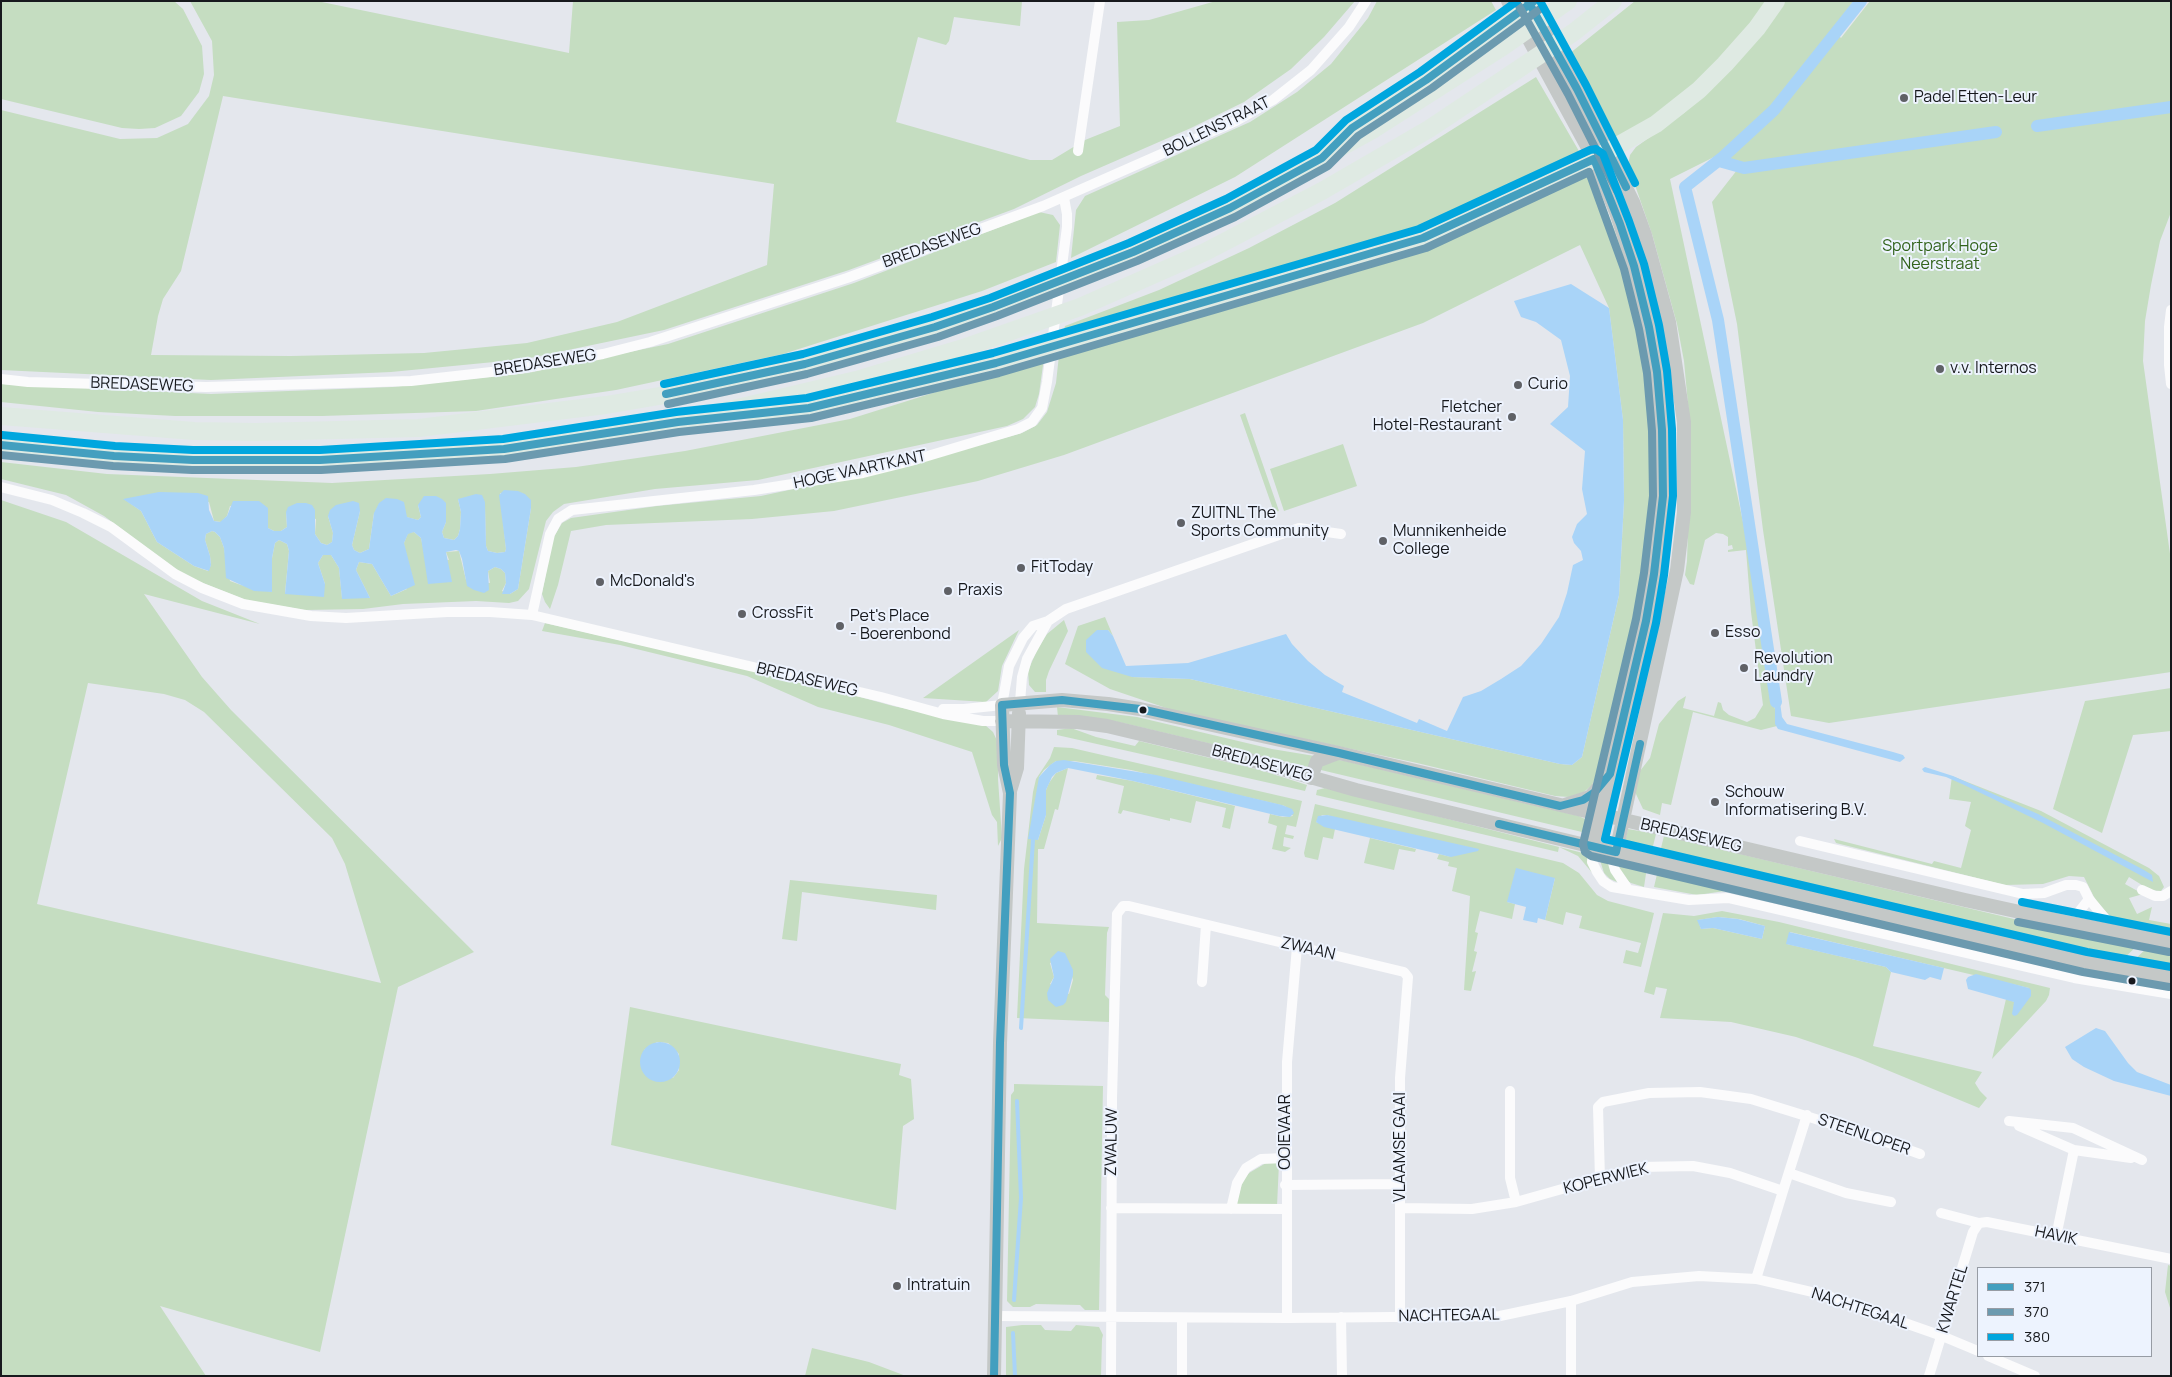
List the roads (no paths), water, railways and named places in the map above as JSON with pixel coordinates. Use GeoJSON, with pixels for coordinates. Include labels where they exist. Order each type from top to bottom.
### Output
{"type":"FeatureCollection","features":[{"type":"Feature","properties":{"kind":"highway"},"geometry":{"type":"LineString","coordinates":[[1322,158],[1352,128],[1426,80],[1534,1]]}},
{"type":"Feature","properties":{"kind":"highway"},"geometry":{"type":"LineString","coordinates":[[1,416],[194,431],[338,431],[419,428],[560,412],[677,392],[805,364],[935,327],[993,307],[1142,248],[1230,208],[1374,129],[1504,46],[1568,1]]}},
{"type":"Feature","properties":{"kind":"highway"},"geometry":{"type":"LineString","coordinates":[[678,422],[856,380],[966,347],[1080,307],[1205,252],[1322,191],[1430,129],[1574,32],[1613,1]]}},
{"type":"Feature","properties":{"kind":"highway"},"geometry":{"type":"LineString","coordinates":[[1,445],[114,456],[193,460],[320,460],[504,449],[678,422],[809,408],[996,363],[1423,238],[1602,155],[1656,124],[1699,90],[1757,28],[1776,1]]}},
{"type":"Feature","properties":{"kind":"main road"},"geometry":{"type":"LineString","coordinates":[[1508,1],[1563,99],[1633,202],[1645,235],[1669,322],[1684,422],[1684,512],[1675,584],[1616,852]]}},
{"type":"Feature","properties":{"kind":"main road"},"geometry":{"type":"LineString","coordinates":[[1528,1],[1578,89],[1602,155],[1647,318],[1657,372],[1662,430],[1663,496],[1654,574],[1646,621],[1593,846]]}},
{"type":"Feature","properties":{"kind":"main road","name":"BREDASEWEG"},"geometry":{"type":"LineString","coordinates":[[1002,705],[1054,700],[1108,704],[1339,753],[1560,806],[2070,923],[2171,942]]}},
{"type":"Feature","properties":{"kind":"main road"},"geometry":{"type":"LineString","coordinates":[[994,1376],[1004,941],[1010,793],[1017,768],[1020,702]]}},
{"type":"Feature","properties":{"kind":"main road"},"geometry":{"type":"LineString","coordinates":[[1002,705],[1004,765],[1010,793]]}},
{"type":"Feature","properties":{"kind":"main road","name":"BREDASEWEG"},"geometry":{"type":"LineString","coordinates":[[1002,721],[1078,722],[1107,726],[1616,852],[2086,962],[2171,977]]}},
{"type":"Feature","properties":{"kind":"main road"},"geometry":{"type":"LineString","coordinates":[[1312,778],[1318,761],[1339,753]]}},
{"type":"Feature","properties":{"kind":"main road"},"geometry":{"type":"LineString","coordinates":[[1560,806],[1590,797],[1610,774]]}},
{"type":"Feature","properties":{"kind":"street"},"geometry":{"type":"LineString","coordinates":[[1078,151],[1100,1]]}},
{"type":"Feature","properties":{"kind":"street","name":"BOLLENSTRAAT"},"geometry":{"type":"LineString","coordinates":[[1064,198],[1236,121],[1273,100],[1320,61],[1349,27],[1366,1]]}},
{"type":"Feature","properties":{"kind":"street","name":"HOGE VAARTKANT"},"geometry":{"type":"LineString","coordinates":[[532,615],[550,534],[558,519],[572,510],[754,490],[863,473],[1028,424],[1038,416],[1042,408],[1047,382],[1066,232],[1067,214],[1064,198]]}},
{"type":"Feature","properties":{"kind":"street","name":"BREDASEWEG"},"geometry":{"type":"LineString","coordinates":[[1,379],[38,382],[206,387],[411,380],[518,369],[603,354],[650,342],[847,278],[1064,198]]}},
{"type":"Feature","properties":{"kind":"street"},"geometry":{"type":"LineString","coordinates":[[2171,310],[2168,327],[2171,384]]}},
{"type":"Feature","properties":{"kind":"street","name":"BREDASEWEG"},"geometry":{"type":"LineString","coordinates":[[1,487],[52,500],[83,513],[111,527],[175,574],[202,588],[243,604],[311,616],[346,618],[447,612],[490,612],[532,615],[963,718],[1002,721]]}},
{"type":"Feature","properties":{"kind":"street"},"geometry":{"type":"LineString","coordinates":[[1002,705],[1006,681],[1015,652],[1033,626],[1048,620],[1066,609],[1299,528],[1341,534]]}},
{"type":"Feature","properties":{"kind":"street"},"geometry":{"type":"LineString","coordinates":[[1020,702],[1022,676],[1026,659],[1048,620]]}},
{"type":"Feature","properties":{"kind":"street","name":"BREDASEWEG"},"geometry":{"type":"LineString","coordinates":[[927,709],[964,710],[1002,705]]}},
{"type":"Feature","properties":{"kind":"street"},"geometry":{"type":"LineString","coordinates":[[1800,841],[2023,894],[2044,893],[2076,884],[2083,887],[2088,899],[2116,932]]}},
{"type":"Feature","properties":{"kind":"street"},"geometry":{"type":"LineString","coordinates":[[1593,846],[1592,862],[1603,881],[1612,887],[1684,900],[1728,898],[2074,978],[2171,994]]}},
{"type":"Feature","properties":{"kind":"street"},"geometry":{"type":"LineString","coordinates":[[1616,852],[1613,863],[1615,870],[1628,889]]}},
{"type":"Feature","properties":{"kind":"street"},"geometry":{"type":"LineString","coordinates":[[2142,890],[2155,896],[2163,896],[2171,892]]}},
{"type":"Feature","properties":{"kind":"street"},"geometry":{"type":"LineString","coordinates":[[2070,923],[2088,899]]}},
{"type":"Feature","properties":{"kind":"street","name":"ZWAAN"},"geometry":{"type":"LineString","coordinates":[[1119,910],[1123,906],[1129,906],[1404,972],[1408,977]]}},
{"type":"Feature","properties":{"kind":"street","name":"ZWALUW"},"geometry":{"type":"LineString","coordinates":[[1112,1376],[1111,1208],[1116,914],[1119,910]]}},
{"type":"Feature","properties":{"kind":"street"},"geometry":{"type":"LineString","coordinates":[[1202,982],[1206,925]]}},
{"type":"Feature","properties":{"kind":"street","name":"OOIEVAAR"},"geometry":{"type":"LineString","coordinates":[[1286,1318],[1286,1062],[1297,946]]}},
{"type":"Feature","properties":{"kind":"street","name":"VLAAMSE GAAI"},"geometry":{"type":"LineString","coordinates":[[1400,1318],[1400,1078],[1408,977]]}},
{"type":"Feature","properties":{"kind":"street"},"geometry":{"type":"LineString","coordinates":[[1510,1091],[1510,1178],[1516,1202]]}},
{"type":"Feature","properties":{"kind":"street","name":"STEENLOPER"},"geometry":{"type":"LineString","coordinates":[[1600,1179],[1598,1107],[1603,1102],[1649,1093],[1700,1092],[1751,1098],[1920,1154]]}},
{"type":"Feature","properties":{"kind":"street","name":"STEENLOPER"},"geometry":{"type":"LineString","coordinates":[[1783,1191],[1807,1115]]}},
{"type":"Feature","properties":{"kind":"street"},"geometry":{"type":"LineString","coordinates":[[2009,1121],[2073,1128],[2142,1160],[2074,1150],[2009,1121]]}},
{"type":"Feature","properties":{"kind":"street"},"geometry":{"type":"LineString","coordinates":[[2056,1237],[2074,1150]]}},
{"type":"Feature","properties":{"kind":"street"},"geometry":{"type":"LineString","coordinates":[[1231,1209],[1237,1183],[1246,1168],[1260,1159],[1286,1158]]}},
{"type":"Feature","properties":{"kind":"street","name":"KOPERWIEK"},"geometry":{"type":"LineString","coordinates":[[1401,1208],[1472,1209],[1516,1202],[1640,1168],[1693,1166],[1730,1173],[1783,1191]]}},
{"type":"Feature","properties":{"kind":"street"},"geometry":{"type":"LineString","coordinates":[[1789,1173],[1846,1193],[1890,1202]]}},
{"type":"Feature","properties":{"kind":"street"},"geometry":{"type":"LineString","coordinates":[[1286,1185],[1400,1184]]}},
{"type":"Feature","properties":{"kind":"street"},"geometry":{"type":"LineString","coordinates":[[1756,1279],[1783,1191]]}},
{"type":"Feature","properties":{"kind":"street"},"geometry":{"type":"LineString","coordinates":[[1111,1208],[1285,1209]]}},
{"type":"Feature","properties":{"kind":"street","name":"HAVIK"},"geometry":{"type":"LineString","coordinates":[[1941,1213],[1979,1223],[1987,1222],[2171,1260]]}},
{"type":"Feature","properties":{"kind":"street","name":"KWARTEL"},"geometry":{"type":"LineString","coordinates":[[1929,1376],[1973,1232],[1979,1223]]}},
{"type":"Feature","properties":{"kind":"street","name":"NACHTEGAAL"},"geometry":{"type":"LineString","coordinates":[[994,1316],[1182,1318],[1500,1316],[1571,1301],[1632,1282],[1699,1276],[1756,1279],[1825,1295],[1942,1336],[1977,1351]]}},
{"type":"Feature","properties":{"kind":"street"},"geometry":{"type":"LineString","coordinates":[[1571,1301],[1571,1376]]}},
{"type":"Feature","properties":{"kind":"street"},"geometry":{"type":"LineString","coordinates":[[1341,1317],[1342,1376]]}},
{"type":"Feature","properties":{"kind":"street"},"geometry":{"type":"LineString","coordinates":[[1182,1318],[1182,1376]]}},
{"type":"Feature","properties":{"kind":"street"},"geometry":{"type":"LineString","coordinates":[[1990,1357],[2035,1376]]}},
{"type":"Feature","properties":{"kind":"water"},"geometry":{"type":"Polygon","coordinates":[[[1571,284],[1609,308],[1623,420],[1624,501],[1619,595],[1582,757],[1572,765],[1560,764],[1190,679],[1132,677],[1102,668],[1086,652],[1086,640],[1097,630],[1108,630],[1113,636],[1126,666],[1188,663],[1286,634],[1292,644],[1308,661],[1325,675],[1344,686],[1342,692],[1417,723],[1419,719],[1447,731],[1463,697],[1481,691],[1521,666],[1541,644],[1559,617],[1573,565],[1583,560],[1581,551],[1574,543],[1572,537],[1577,524],[1587,514],[1582,489],[1585,451],[1550,424],[1568,407],[1570,376],[1561,340],[1536,322],[1521,317],[1514,301],[1571,284]]]}},
{"type":"Feature","properties":{"kind":"water"},"geometry":{"type":"Polygon","coordinates":[[[504,490],[518,491],[525,494],[531,500],[518,589],[510,594],[502,594],[506,583],[505,573],[495,567],[488,571],[489,590],[484,593],[467,586],[462,559],[459,551],[456,550],[446,552],[452,582],[428,584],[421,538],[414,532],[408,534],[404,543],[415,585],[391,596],[372,564],[359,562],[356,570],[370,598],[342,599],[339,568],[331,555],[323,555],[318,563],[325,584],[324,597],[285,594],[289,551],[287,544],[279,540],[275,543],[272,558],[272,592],[254,591],[226,578],[224,548],[220,537],[215,532],[212,531],[206,534],[205,540],[210,556],[211,565],[209,571],[194,566],[157,542],[141,511],[123,499],[159,492],[198,493],[208,496],[209,510],[214,521],[220,522],[227,516],[233,501],[259,501],[268,508],[268,528],[274,531],[281,531],[287,527],[286,512],[288,507],[297,503],[306,503],[312,505],[315,510],[315,534],[321,543],[327,545],[332,542],[333,533],[328,516],[330,510],[336,505],[353,501],[359,503],[360,511],[352,545],[354,550],[360,553],[369,549],[374,513],[379,503],[386,498],[404,502],[407,517],[418,520],[421,517],[418,505],[424,496],[436,496],[442,499],[446,503],[446,522],[442,532],[444,538],[454,540],[458,536],[460,529],[461,512],[458,499],[476,494],[482,495],[485,502],[486,546],[488,551],[497,553],[505,552],[506,549],[499,495],[504,490]]]}},
{"type":"Feature","properties":{"kind":"water"},"geometry":{"type":"Polygon","coordinates":[[[1775,702],[1780,702],[1782,717],[1787,724],[1893,752],[1903,755],[1905,758],[1900,762],[1778,729],[1775,724],[1775,702]]]}},
{"type":"Feature","properties":{"kind":"water"},"geometry":{"type":"Polygon","coordinates":[[[1064,760],[1156,775],[1282,805],[1292,809],[1294,813],[1290,817],[1279,816],[1133,781],[1068,768],[1056,773],[1052,777],[1046,790],[1046,815],[1038,840],[1028,839],[1039,777],[1050,765],[1056,761],[1064,760]]]}},
{"type":"Feature","properties":{"kind":"water"},"geometry":{"type":"Polygon","coordinates":[[[1925,767],[1953,776],[2038,814],[2144,870],[2152,875],[2153,882],[2043,823],[1962,784],[1946,777],[1924,772],[1922,769],[1925,767]]]}},
{"type":"Feature","properties":{"kind":"water"},"geometry":{"type":"Polygon","coordinates":[[[1327,815],[1479,849],[1478,851],[1451,857],[1324,827],[1316,822],[1318,816],[1327,815]]]}},
{"type":"Feature","properties":{"kind":"water"},"geometry":{"type":"Polygon","coordinates":[[[1516,868],[1555,878],[1545,920],[1538,918],[1537,923],[1523,920],[1526,907],[1507,902],[1516,868]]]}},
{"type":"Feature","properties":{"kind":"water"},"geometry":{"type":"Polygon","coordinates":[[[1718,917],[1738,919],[1765,926],[1762,939],[1713,928],[1701,929],[1697,920],[1718,917]]]}},
{"type":"Feature","properties":{"kind":"water"},"geometry":{"type":"Polygon","coordinates":[[[1789,932],[1944,968],[1941,980],[1930,977],[1925,980],[1891,972],[1886,967],[1786,944],[1789,932]]]}},
{"type":"Feature","properties":{"kind":"water"},"geometry":{"type":"Polygon","coordinates":[[[1058,951],[1065,953],[1073,970],[1073,975],[1066,1002],[1056,1007],[1048,1000],[1047,993],[1054,977],[1050,959],[1058,951]]]}},
{"type":"Feature","properties":{"kind":"water"},"geometry":{"type":"Polygon","coordinates":[[[1976,974],[2029,988],[2031,996],[2017,1015],[2014,1016],[2012,1014],[2014,1002],[1968,989],[1966,980],[1968,977],[1976,974]]]}},
{"type":"Feature","properties":{"kind":"water"},"geometry":{"type":"Polygon","coordinates":[[[2096,1028],[2105,1031],[2128,1063],[2137,1072],[2171,1085],[2171,1096],[2114,1081],[2084,1067],[2072,1059],[2065,1047],[2096,1028]]]}},
{"type":"Feature","properties":{"kind":"water"},"geometry":{"type":"Polygon","coordinates":[[[664,1042],[671,1045],[677,1051],[680,1062],[679,1070],[671,1079],[664,1082],[656,1082],[649,1079],[641,1070],[640,1058],[643,1051],[652,1043],[664,1042]]]}},
{"type":"Feature","properties":{"kind":"waterway"},"geometry":{"type":"LineString","coordinates":[[1776,702],[1718,320],[1685,187],[1723,157],[1774,110],[1861,1]]}},
{"type":"Feature","properties":{"kind":"waterway"},"geometry":{"type":"LineString","coordinates":[[2037,126],[2171,107]]}},
{"type":"Feature","properties":{"kind":"waterway"},"geometry":{"type":"LineString","coordinates":[[1719,161],[1744,168],[1996,132]]}},
{"type":"Feature","properties":{"kind":"waterway"},"geometry":{"type":"LineString","coordinates":[[1021,1028],[1033,840]]}},
{"type":"Feature","properties":{"kind":"waterway"},"geometry":{"type":"LineString","coordinates":[[1014,1300],[1021,1198],[1017,1101]]}},
{"type":"Feature","properties":{"kind":"waterway"},"geometry":{"type":"LineString","coordinates":[[1013,1333],[1015,1376]]}},
{"type":"Feature","properties":{"kind":"place","name":"Padel Etten-Leur"},"geometry":{"type":"Point","coordinates":[1904,98]}},
{"type":"Feature","properties":{"kind":"place","name":"v.v. Internos"},"geometry":{"type":"Point","coordinates":[1940,369]}},
{"type":"Feature","properties":{"kind":"place","name":"Curio"},"geometry":{"type":"Point","coordinates":[1518,385]}},
{"type":"Feature","properties":{"kind":"place","name":"Fletcher Hotel-Restaurant"},"geometry":{"type":"Point","coordinates":[1512,417]}},
{"type":"Feature","properties":{"kind":"place","name":"ZUITNL The Sports Community"},"geometry":{"type":"Point","coordinates":[1181,523]}},
{"type":"Feature","properties":{"kind":"place","name":"Munnikenheide College"},"geometry":{"type":"Point","coordinates":[1383,541]}},
{"type":"Feature","properties":{"kind":"place","name":"FitToday"},"geometry":{"type":"Point","coordinates":[1021,568]}},
{"type":"Feature","properties":{"kind":"place","name":"McDonald's"},"geometry":{"type":"Point","coordinates":[600,582]}},
{"type":"Feature","properties":{"kind":"place","name":"Praxis"},"geometry":{"type":"Point","coordinates":[948,591]}},
{"type":"Feature","properties":{"kind":"place","name":"CrossFit"},"geometry":{"type":"Point","coordinates":[742,614]}},
{"type":"Feature","properties":{"kind":"place","name":"Pet's Place - Boerenbond"},"geometry":{"type":"Point","coordinates":[840,626]}},
{"type":"Feature","properties":{"kind":"place","name":"Esso"},"geometry":{"type":"Point","coordinates":[1715,633]}},
{"type":"Feature","properties":{"kind":"place","name":"Revolution Laundry"},"geometry":{"type":"Point","coordinates":[1744,668]}},
{"type":"Feature","properties":{"kind":"place","name":"Schouw Informatisering B.V."},"geometry":{"type":"Point","coordinates":[1715,802]}},
{"type":"Feature","properties":{"kind":"place","name":"Intratuin"},"geometry":{"type":"Point","coordinates":[897,1286]}},
{"type":"Feature","properties":{"kind":"park label","name":"Sportpark Hoge Neerstraat"},"geometry":{"type":"Point","coordinates":[1940,256]}}]}
